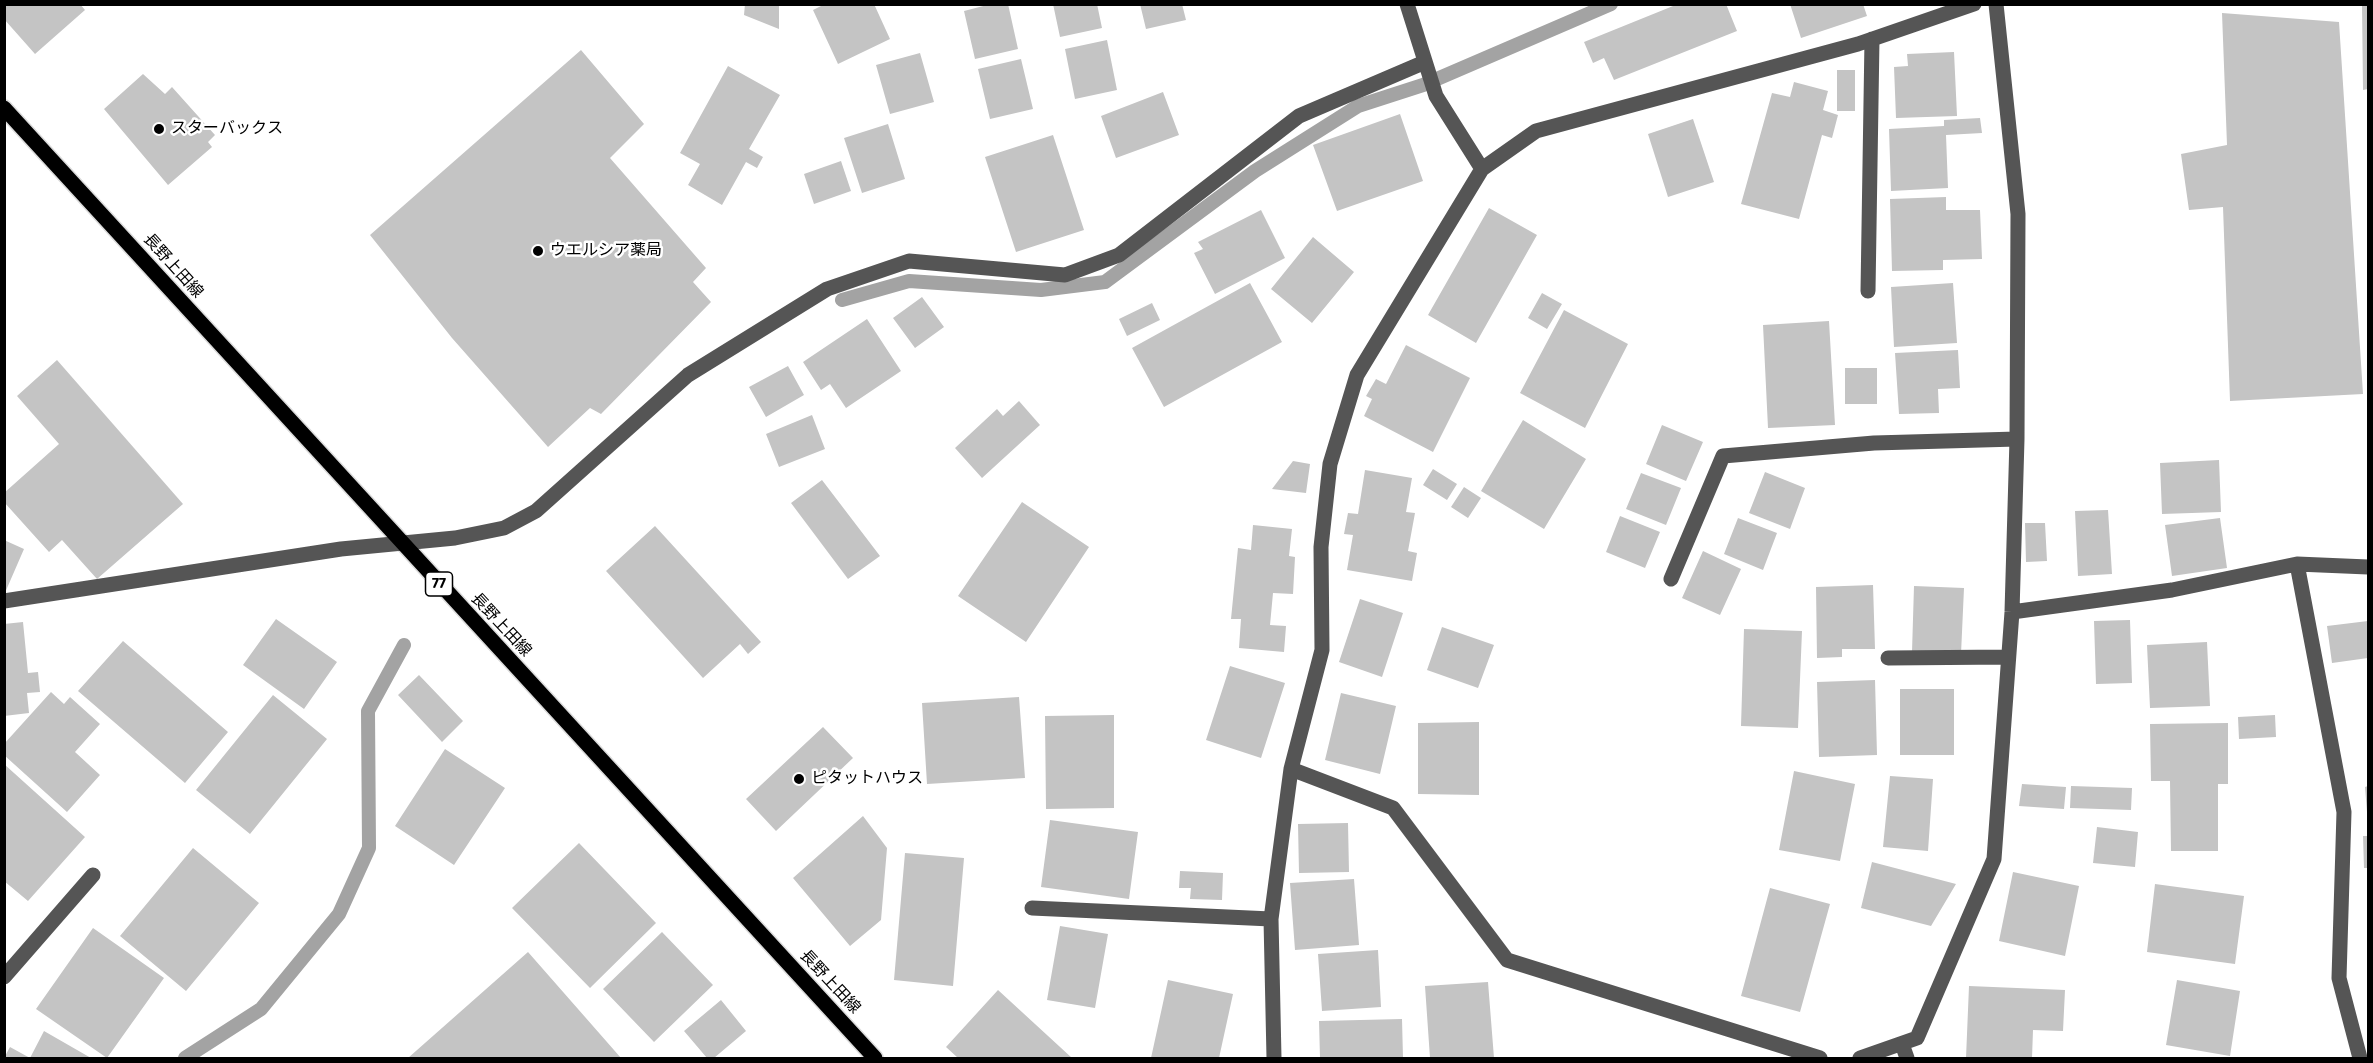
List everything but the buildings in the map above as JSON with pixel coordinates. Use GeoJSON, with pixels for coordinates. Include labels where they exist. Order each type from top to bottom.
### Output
{"type":"FeatureCollection","features":[{"type":"Feature","properties":{"kind":"main road","name":"長野上田線"},"geometry":{"type":"LineString","coordinates":[[4,108],[875,1059]]}},
{"type":"Feature","properties":{"kind":"street"},"geometry":{"type":"LineString","coordinates":[[1407,4],[1436,96],[1482,169]]}},
{"type":"Feature","properties":{"kind":"street"},"geometry":{"type":"LineString","coordinates":[[1274,1059],[1271,919],[1291,769],[1322,650],[1320,547],[1330,464],[1357,375],[1482,169],[1536,131],[1872,39],[1974,4]]}},
{"type":"Feature","properties":{"kind":"street"},"geometry":{"type":"LineString","coordinates":[[1860,1059],[1917,1038],[1994,859],[2012,612],[2017,440],[2018,214],[1996,4]]}},
{"type":"Feature","properties":{"kind":"street"},"geometry":{"type":"LineString","coordinates":[[1868,291],[1872,39]]}},
{"type":"Feature","properties":{"kind":"street"},"geometry":{"type":"LineString","coordinates":[[4,601],[341,549],[455,538],[504,528],[536,511],[688,375],[827,289],[909,261],[1065,275],[1119,255],[1299,116],[1426,66]]}},
{"type":"Feature","properties":{"kind":"street"},"geometry":{"type":"LineString","coordinates":[[1671,579],[1723,456],[1874,443],[2017,440]]}},
{"type":"Feature","properties":{"kind":"street"},"geometry":{"type":"LineString","coordinates":[[2012,612],[2172,590],[2297,564],[2368,567]]}},
{"type":"Feature","properties":{"kind":"street"},"geometry":{"type":"LineString","coordinates":[[2297,564],[2344,812],[2339,978],[2360,1059]]}},
{"type":"Feature","properties":{"kind":"street"},"geometry":{"type":"LineString","coordinates":[[1888,658],[2008,657]]}},
{"type":"Feature","properties":{"kind":"street"},"geometry":{"type":"LineString","coordinates":[[1291,769],[1394,808],[1507,960],[1820,1059]]}},
{"type":"Feature","properties":{"kind":"street"},"geometry":{"type":"LineString","coordinates":[[4,977],[93,875]]}},
{"type":"Feature","properties":{"kind":"street"},"geometry":{"type":"LineString","coordinates":[[1032,908],[1271,919]]}},
{"type":"Feature","properties":{"kind":"street"},"geometry":{"type":"LineString","coordinates":[[1902,1044],[1908,1059]]}},
{"type":"Feature","properties":{"kind":"waterway"},"geometry":{"type":"LineString","coordinates":[[842,300],[909,281],[1041,290],[1105,282],[1255,171],[1358,106],[1423,85],[1611,4]]}},
{"type":"Feature","properties":{"kind":"waterway"},"geometry":{"type":"LineString","coordinates":[[185,1058],[261,1009],[339,914],[369,848],[368,711],[404,645]]}},
{"type":"Feature","properties":{"kind":"place","name":"スターバックス"},"geometry":{"type":"Point","coordinates":[159,129]}},
{"type":"Feature","properties":{"kind":"place","name":"ウエルシア薬局"},"geometry":{"type":"Point","coordinates":[538,251]}},
{"type":"Feature","properties":{"kind":"place","name":"ピタットハウス"},"geometry":{"type":"Point","coordinates":[799,779]}}]}
